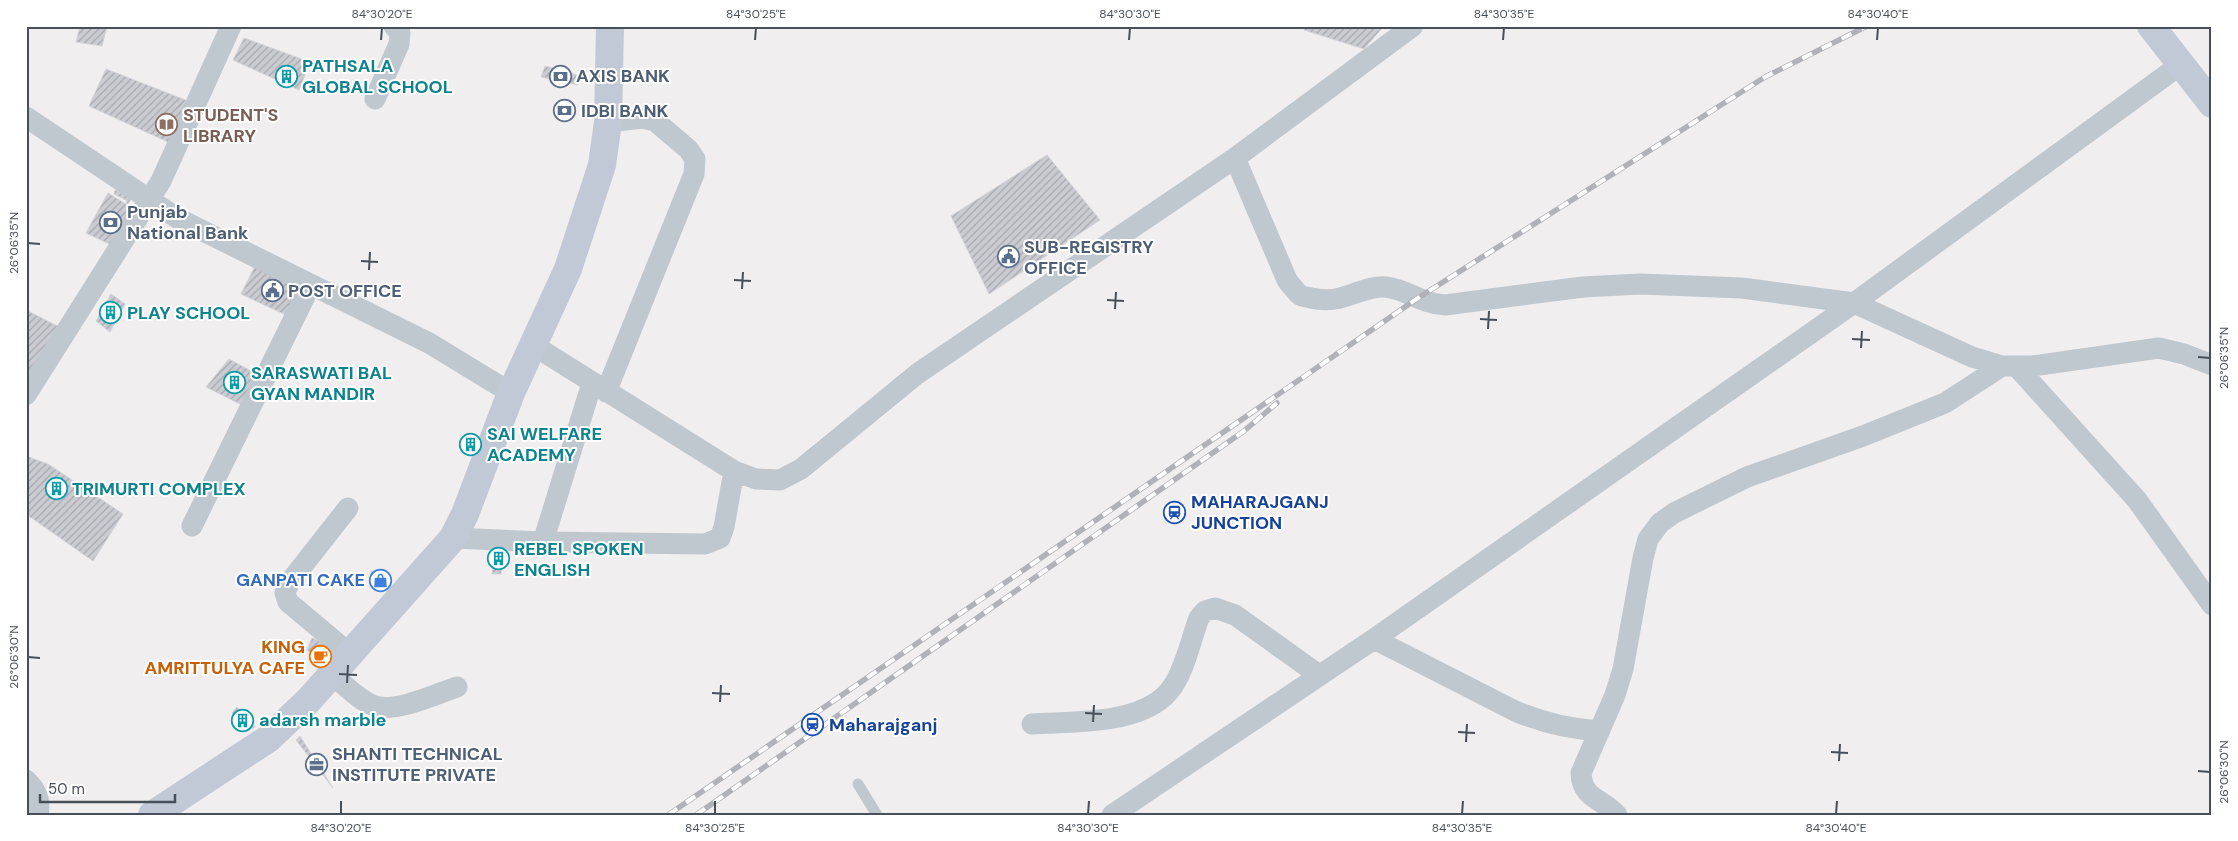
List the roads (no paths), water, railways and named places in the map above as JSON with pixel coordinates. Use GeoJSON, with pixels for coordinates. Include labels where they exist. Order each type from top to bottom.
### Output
{"type":"FeatureCollection","features":[{"type":"Feature","properties":{"kind":"street"},"geometry":{"type":"LineString","coordinates":[[26,395],[149,201],[165,172],[231,26]]}},
{"type":"Feature","properties":{"kind":"street"},"geometry":{"type":"LineString","coordinates":[[375,99],[399,44],[400,33],[394,26]]}},
{"type":"Feature","properties":{"kind":"street"},"geometry":{"type":"LineString","coordinates":[[152,815],[268,739],[308,701],[454,538],[466,514],[511,393],[578,242],[602,165],[608,122],[610,26]]}},
{"type":"Feature","properties":{"kind":"street"},"geometry":{"type":"LineString","coordinates":[[533,345],[693,444],[734,472],[756,479],[780,480],[801,469],[916,374],[1235,158],[1413,26]]}},
{"type":"Feature","properties":{"kind":"street"},"geometry":{"type":"LineString","coordinates":[[2151,26],[2212,104]]}},
{"type":"Feature","properties":{"kind":"street"},"geometry":{"type":"LineString","coordinates":[[1112,815],[1374,639],[1854,303],[2180,65]]}},
{"type":"Feature","properties":{"kind":"street"},"geometry":{"type":"LineString","coordinates":[[26,117],[149,201],[207,234],[437,348],[511,393]]}},
{"type":"Feature","properties":{"kind":"street"},"geometry":{"type":"LineString","coordinates":[[544,542],[599,387],[694,174],[695,159],[688,149],[655,121],[643,118],[608,122]]}},
{"type":"Feature","properties":{"kind":"street"},"geometry":{"type":"LineString","coordinates":[[1235,158],[1287,280],[1301,295],[1319,300],[1343,299],[1369,289],[1385,287],[1404,291],[1430,304],[1445,305],[1583,287],[1640,284],[1742,288],[1854,303],[1972,357],[2010,367],[2137,500],[2212,605]]}},
{"type":"Feature","properties":{"kind":"street"},"geometry":{"type":"LineString","coordinates":[[192,526],[310,286]]}},
{"type":"Feature","properties":{"kind":"street"},"geometry":{"type":"LineString","coordinates":[[1617,815],[1590,796],[1581,784],[1580,773],[1615,695],[1623,669],[1643,558],[1648,539],[1660,523],[1674,513],[1746,477],[1863,436],[1945,403],[2010,367],[2159,348],[2184,354],[2212,365]]}},
{"type":"Feature","properties":{"kind":"street"},"geometry":{"type":"LineString","coordinates":[[454,538],[544,542],[705,544],[720,538],[724,527],[734,472]]}},
{"type":"Feature","properties":{"kind":"street"},"geometry":{"type":"LineString","coordinates":[[348,508],[289,583],[285,593],[288,602],[349,653]]}},
{"type":"Feature","properties":{"kind":"street"},"geometry":{"type":"LineString","coordinates":[[1032,724],[1114,718],[1135,713],[1150,706],[1173,687],[1199,618],[1205,611],[1215,608],[1234,615],[1319,675]]}},
{"type":"Feature","properties":{"kind":"street"},"geometry":{"type":"LineString","coordinates":[[1374,639],[1535,720],[1577,730],[1599,731]]}},
{"type":"Feature","properties":{"kind":"street"},"geometry":{"type":"LineString","coordinates":[[331,674],[366,701],[374,706],[384,708],[396,707],[457,688]]}},
{"type":"Feature","properties":{"kind":"street"},"geometry":{"type":"LineString","coordinates":[[26,780],[34,788],[41,803],[38,815]]}},
{"type":"Feature","properties":{"kind":"lane"},"geometry":{"type":"LineString","coordinates":[[858,784],[877,815]]}},
{"type":"Feature","properties":{"kind":"railway"},"geometry":{"type":"LineString","coordinates":[[668,815],[1418,298],[1765,77],[1867,26]]}},
{"type":"Feature","properties":{"kind":"railway"},"geometry":{"type":"LineString","coordinates":[[696,815],[1244,431],[1277,403]]}},
{"type":"Feature","properties":{"kind":"place","name":"PATHSALA GLOBAL SCHOOL"},"geometry":{"type":"Point","coordinates":[286,76]}},
{"type":"Feature","properties":{"kind":"place","name":"AXIS BANK"},"geometry":{"type":"Point","coordinates":[560,76]}},
{"type":"Feature","properties":{"kind":"place","name":"IDBI BANK"},"geometry":{"type":"Point","coordinates":[565,111]}},
{"type":"Feature","properties":{"kind":"place","name":"STUDENT'S LIBRARY"},"geometry":{"type":"Point","coordinates":[167,125]}},
{"type":"Feature","properties":{"kind":"place","name":"Punjab National Bank"},"geometry":{"type":"Point","coordinates":[111,222]}},
{"type":"Feature","properties":{"kind":"place","name":"SUB-REGISTRY OFFICE"},"geometry":{"type":"Point","coordinates":[1008,257]}},
{"type":"Feature","properties":{"kind":"place","name":"POST OFFICE"},"geometry":{"type":"Point","coordinates":[272,291]}},
{"type":"Feature","properties":{"kind":"place","name":"PLAY SCHOOL"},"geometry":{"type":"Point","coordinates":[111,313]}},
{"type":"Feature","properties":{"kind":"place","name":"SARASWATI BAL GYAN MANDIR"},"geometry":{"type":"Point","coordinates":[235,383]}},
{"type":"Feature","properties":{"kind":"place","name":"SAI WELFARE ACADEMY"},"geometry":{"type":"Point","coordinates":[471,444]}},
{"type":"Feature","properties":{"kind":"place","name":"TRIMURTI COMPLEX"},"geometry":{"type":"Point","coordinates":[56,489]}},
{"type":"Feature","properties":{"kind":"place","name":"MAHARAJGANJ JUNCTION"},"geometry":{"type":"Point","coordinates":[1175,512]}},
{"type":"Feature","properties":{"kind":"place","name":"REBEL SPOKEN ENGLISH"},"geometry":{"type":"Point","coordinates":[498,559]}},
{"type":"Feature","properties":{"kind":"place","name":"GANPATI CAKE"},"geometry":{"type":"Point","coordinates":[381,580]}},
{"type":"Feature","properties":{"kind":"place","name":"KING AMRITTULYA CAFE"},"geometry":{"type":"Point","coordinates":[321,657]}},
{"type":"Feature","properties":{"kind":"place","name":"adarsh marble"},"geometry":{"type":"Point","coordinates":[243,720]}},
{"type":"Feature","properties":{"kind":"place","name":"Maharajganj"},"geometry":{"type":"Point","coordinates":[813,725]}},
{"type":"Feature","properties":{"kind":"place","name":"SHANTI TECHNICAL INSTITUTE PRIVATE"},"geometry":{"type":"Point","coordinates":[316,764]}}]}
